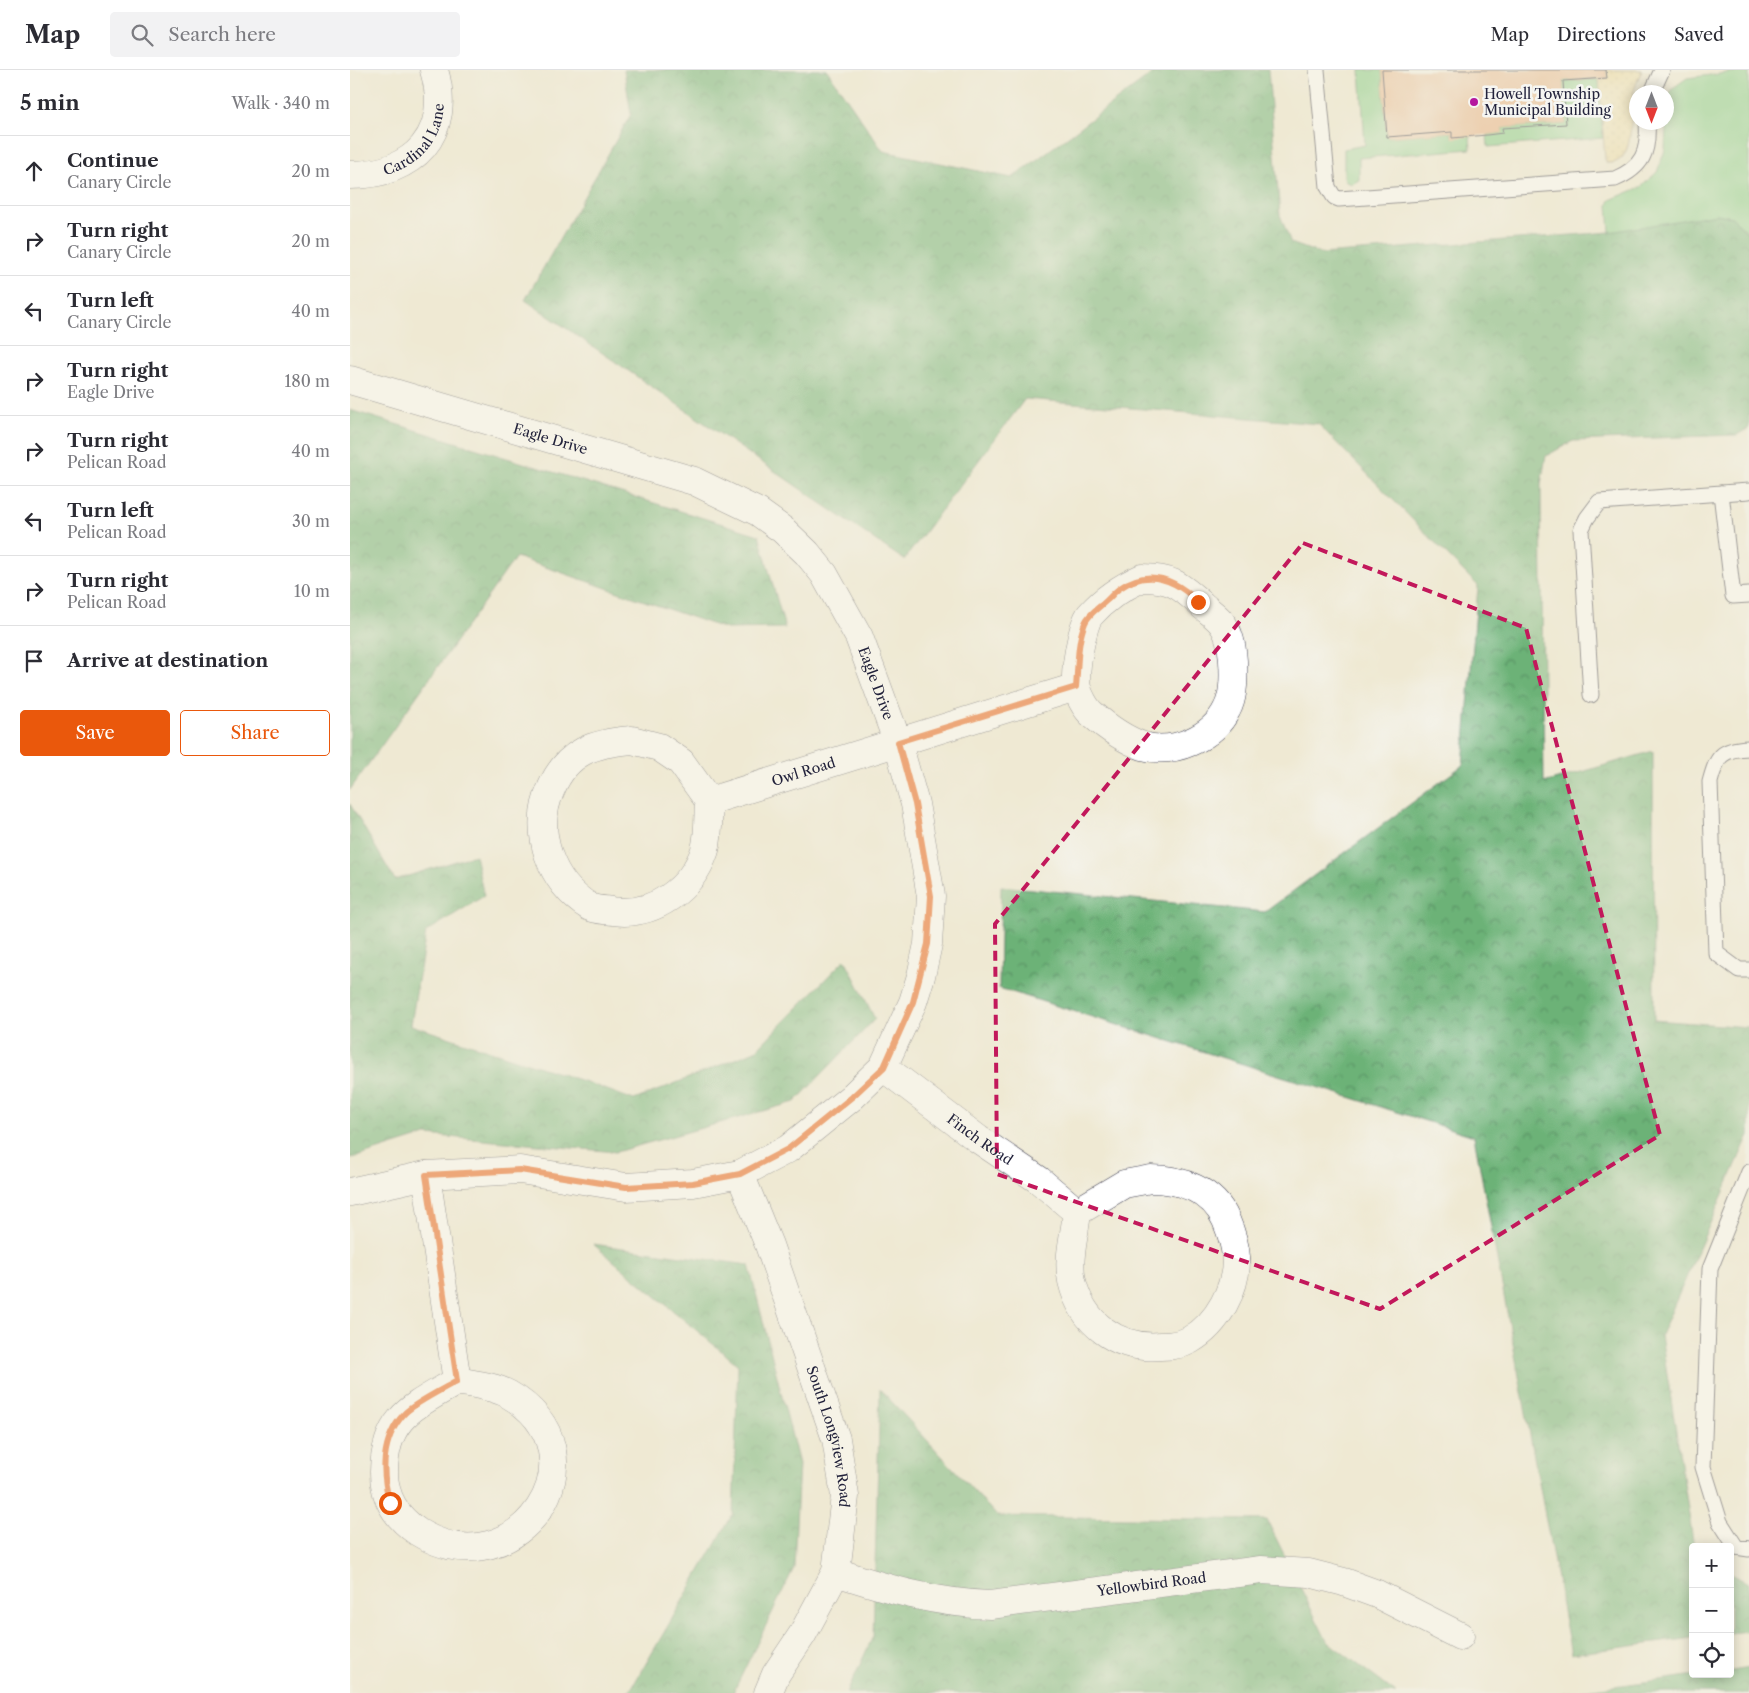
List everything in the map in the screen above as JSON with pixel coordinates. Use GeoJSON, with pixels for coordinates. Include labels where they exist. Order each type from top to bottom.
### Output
{"type":"FeatureCollection","features":[{"type":"Feature","properties":{"kind":"street","name":"Cardinal Lane"},"geometry":{"type":"LineString","coordinates":[[350,175],[370,175],[395,168],[414,157],[434,134],[438,119],[439,87],[434,70]]}},
{"type":"Feature","properties":{"kind":"street","name":"Eagle Drive"},"geometry":{"type":"LineString","coordinates":[[350,380],[694,481],[758,512],[784,530],[807,553],[824,574],[859,637],[898,742],[915,804],[931,896],[928,944],[921,976],[913,1002],[884,1067],[852,1097],[788,1149],[740,1174],[693,1183],[626,1187],[520,1170],[426,1175],[350,1192]]}},
{"type":"Feature","properties":{"kind":"street"},"geometry":{"type":"LineString","coordinates":[[1142,578],[1162,578],[1182,587],[1222,623],[1231,643],[1234,676],[1227,709],[1209,730],[1194,742],[1166,748],[1152,747],[1117,735],[1090,712],[1076,687],[1080,641],[1085,622],[1091,614],[1120,588],[1142,578]]}},
{"type":"Feature","properties":{"kind":"street","name":"Owl Road"},"geometry":{"type":"LineString","coordinates":[[709,801],[1076,687]]}},
{"type":"Feature","properties":{"kind":"street"},"geometry":{"type":"LineString","coordinates":[[632,740],[659,747],[681,762],[709,801],[706,848],[700,863],[684,885],[667,900],[647,909],[620,912],[592,908],[557,876],[550,861],[542,828],[546,800],[556,777],[568,762],[580,752],[606,742],[632,740]]}},
{"type":"Feature","properties":{"kind":"street","name":"Finch Road"},"geometry":{"type":"LineString","coordinates":[[884,1067],[978,1139],[1039,1180],[1077,1212]]}},
{"type":"Feature","properties":{"kind":"street","name":"South Longview Road"},"geometry":{"type":"LineString","coordinates":[[740,1174],[769,1245],[836,1440],[845,1496],[836,1572],[802,1635],[776,1674],[768,1693]]}},
{"type":"Feature","properties":{"kind":"street"},"geometry":{"type":"LineString","coordinates":[[426,1175],[457,1381]]}},
{"type":"Feature","properties":{"kind":"street"},"geometry":{"type":"LineString","coordinates":[[1151,1179],[1167,1179],[1194,1187],[1212,1199],[1223,1214],[1233,1236],[1236,1258],[1228,1299],[1208,1325],[1190,1340],[1175,1345],[1136,1346],[1113,1338],[1096,1326],[1080,1305],[1072,1279],[1071,1262],[1077,1212],[1124,1184],[1151,1179]]}},
{"type":"Feature","properties":{"kind":"street"},"geometry":{"type":"LineString","coordinates":[[457,1381],[506,1392],[529,1408],[547,1434],[554,1461],[553,1477],[545,1500],[530,1521],[517,1532],[495,1544],[477,1548],[451,1546],[431,1539],[408,1525],[390,1503],[384,1482],[384,1456],[392,1431],[404,1413],[457,1381]]}},
{"type":"Feature","properties":{"kind":"street","name":"Yellowbird Road"},"geometry":{"type":"LineString","coordinates":[[836,1572],[913,1596],[954,1604],[990,1605],[1261,1570],[1309,1573],[1344,1582],[1377,1594],[1460,1636]]}},
{"type":"Feature","properties":{"kind":"lane"},"geometry":{"type":"LineString","coordinates":[[1317,70],[1328,187],[1334,197],[1339,199],[1615,179],[1635,168],[1642,160],[1648,139],[1647,130]]}},
{"type":"Feature","properties":{"kind":"lane"},"geometry":{"type":"LineString","coordinates":[[1655,85],[1662,70]]}},
{"type":"Feature","properties":{"kind":"lane"},"geometry":{"type":"LineString","coordinates":[[1591,695],[1580,530],[1599,502],[1749,491]]}},
{"type":"Feature","properties":{"kind":"lane"},"geometry":{"type":"LineString","coordinates":[[1721,494],[1733,596],[1749,595]]}},
{"type":"Feature","properties":{"kind":"lane"},"geometry":{"type":"LineString","coordinates":[[1749,748],[1730,749],[1716,761],[1710,782],[1716,953],[1739,970],[1749,970]]}},
{"type":"Feature","properties":{"kind":"lane"},"geometry":{"type":"LineString","coordinates":[[1749,1172],[1710,1269],[1703,1467],[1720,1522],[1736,1547],[1749,1549]]}},
{"type":"Feature","properties":{"kind":"highlighted area"},"geometry":{"type":"Polygon","coordinates":[[[1303,543],[1526,628],[1660,1135],[1380,1309],[997,1174],[995,924],[1303,543]]]}},
{"type":"Feature","properties":{"kind":"green space"},"geometry":{"type":"Polygon","coordinates":[[[624,70],[827,70],[883,151],[1012,178],[1157,70],[1268,70],[1280,215],[1291,243],[1321,254],[1610,232],[1717,214],[1732,217],[1749,235],[1749,428],[1737,435],[1573,441],[1546,456],[1541,484],[1544,783],[1653,751],[1654,1020],[1749,1027],[1749,1135],[1661,1335],[1693,1543],[1689,1543],[1689,1639],[1571,1654],[1474,1136],[999,988],[1001,886],[1265,912],[1463,765],[1478,586],[1318,424],[1025,399],[904,560],[525,300],[631,114],[624,70]]]}},
{"type":"Feature","properties":{"kind":"green space"},"geometry":{"type":"Polygon","coordinates":[[[1360,70],[1382,70],[1387,137],[1452,132],[1452,137],[1470,136],[1471,149],[1359,158],[1359,180],[1352,184],[1346,182],[1344,177],[1344,149],[1365,145],[1360,70]]]}},
{"type":"Feature","properties":{"kind":"green space"},"geometry":{"type":"Polygon","coordinates":[[[1749,70],[1749,235],[1744,228],[1610,232],[1608,205],[1610,200],[1641,187],[1657,172],[1665,150],[1666,130],[1674,130],[1674,87],[1687,78],[1749,70]]]}},
{"type":"Feature","properties":{"kind":"green space"},"geometry":{"type":"Polygon","coordinates":[[[1599,79],[1603,138],[1488,147],[1487,135],[1502,133],[1502,128],[1566,124],[1563,81],[1599,79]]]}},
{"type":"Feature","properties":{"kind":"green space"},"geometry":{"type":"Polygon","coordinates":[[[350,410],[759,535],[785,628],[726,629],[516,557],[350,790],[350,410]]]}},
{"type":"Feature","properties":{"kind":"green space"},"geometry":{"type":"Polygon","coordinates":[[[350,804],[395,880],[475,855],[484,896],[426,932],[411,1025],[586,1082],[634,1100],[755,1051],[845,959],[875,1019],[795,1102],[616,1152],[426,1135],[350,1159],[350,804]]]}},
{"type":"Feature","properties":{"kind":"green space"},"geometry":{"type":"Polygon","coordinates":[[[593,1244],[749,1265],[799,1464],[794,1568],[733,1693],[624,1693],[631,1689],[733,1514],[738,1365],[593,1244]]]}},
{"type":"Feature","properties":{"kind":"green space"},"geometry":{"type":"Polygon","coordinates":[[[880,1389],[997,1516],[1267,1520],[1327,1641],[1396,1693],[847,1693],[873,1636],[880,1389]]]}},
{"type":"Feature","properties":{"kind":"green space"},"geometry":{"type":"Polygon","coordinates":[[[1734,1576],[1749,1583],[1749,1631],[1734,1633],[1734,1576]]]}},
{"type":"Feature","properties":{"kind":"green space"},"geometry":{"type":"Polygon","coordinates":[[[1749,1668],[1749,1693],[1563,1693],[1689,1676],[1689,1678],[1734,1678],[1734,1670],[1749,1668]]]}},
{"type":"Feature","properties":{"kind":"sand"},"geometry":{"type":"Polygon","coordinates":[[[1606,70],[1642,70],[1636,85],[1629,85],[1629,130],[1631,130],[1627,147],[1623,156],[1617,162],[1607,163],[1605,159],[1599,79],[1607,78],[1606,70]]]}},
{"type":"Feature","properties":{"kind":"building","name":"Howell Township Municipal Building"},"geometry":{"type":"Polygon","coordinates":[[[1382,70],[1606,70],[1607,78],[1563,81],[1566,124],[1502,128],[1503,133],[1452,138],[1452,132],[1387,137],[1382,70]]]}},
{"type":"Feature","properties":{"kind":"place","name":"Howell Township Municipal Building"},"geometry":{"type":"Point","coordinates":[1474,102]}},
{"type":"Feature","properties":{"kind":"route"},"geometry":{"type":"LineString","coordinates":[[390,1503],[384,1482],[384,1456],[392,1431],[404,1413],[457,1381],[451,1331],[426,1175],[520,1170],[626,1187],[693,1183],[740,1174],[788,1149],[819,1126],[884,1067],[913,1002],[928,944],[931,896],[915,804],[898,742],[1076,687],[1080,641],[1085,622],[1091,614],[1120,588],[1142,578],[1162,578],[1182,587],[1198,602]]}}]}
